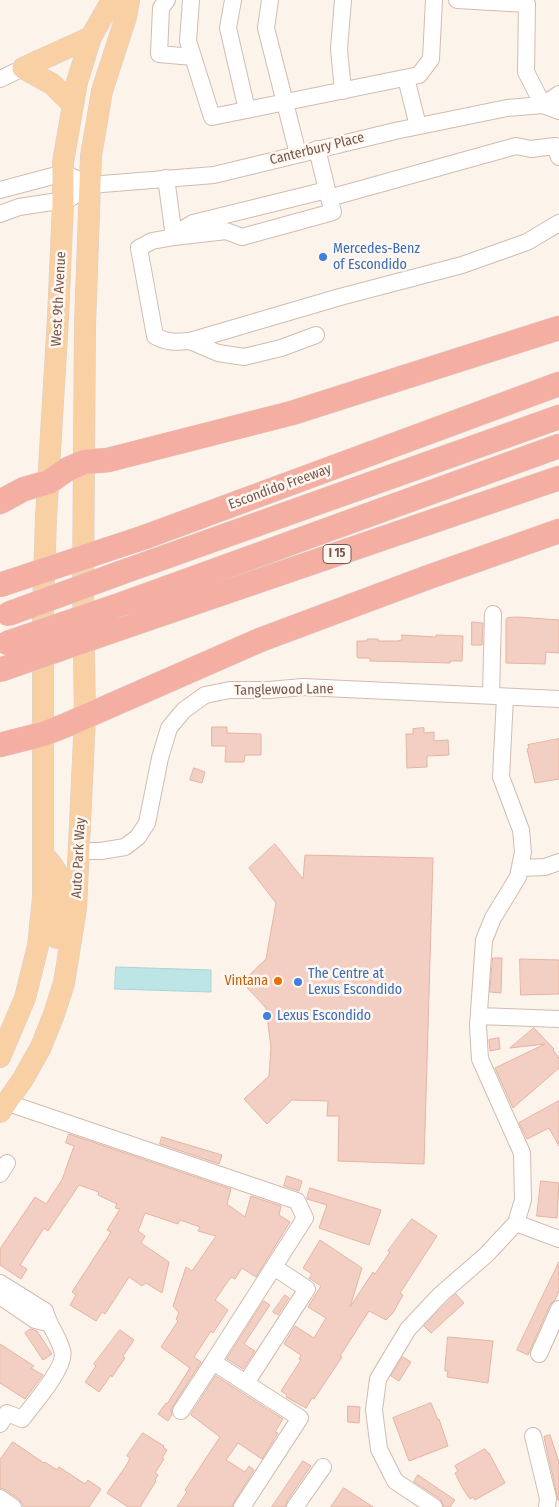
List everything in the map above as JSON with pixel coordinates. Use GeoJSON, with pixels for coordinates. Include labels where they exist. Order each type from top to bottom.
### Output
{"type":"FeatureCollection","features":[{"type":"Feature","properties":{"kind":"highway"},"geometry":{"type":"LineString","coordinates":[[0,502],[24,489],[49,482],[66,470],[84,462],[108,460],[292,414],[559,328]]}},
{"type":"Feature","properties":{"kind":"highway","name":"Escondido Freeway"},"geometry":{"type":"LineString","coordinates":[[0,585],[145,537],[559,384]]}},
{"type":"Feature","properties":{"kind":"highway"},"geometry":{"type":"LineString","coordinates":[[4,615],[559,417]]}},
{"type":"Feature","properties":{"kind":"highway"},"geometry":{"type":"LineString","coordinates":[[3,644],[125,603],[559,446]]}},
{"type":"Feature","properties":{"kind":"highway","name":"I 15"},"geometry":{"type":"LineString","coordinates":[[0,670],[559,478]]}},
{"type":"Feature","properties":{"kind":"highway"},"geometry":{"type":"LineString","coordinates":[[0,745],[43,734],[260,640],[559,531]]}},
{"type":"Feature","properties":{"kind":"main road","name":"West 9th Avenue"},"geometry":{"type":"LineString","coordinates":[[43,734],[43,607],[64,162],[77,82],[91,37],[112,0]]}},
{"type":"Feature","properties":{"kind":"main road","name":"West 9th Avenue"},"geometry":{"type":"LineString","coordinates":[[83,586],[85,325],[91,148],[102,91],[126,17],[129,0]]}},
{"type":"Feature","properties":{"kind":"main road"},"geometry":{"type":"LineString","coordinates":[[23,68],[91,37]]}},
{"type":"Feature","properties":{"kind":"main road"},"geometry":{"type":"LineString","coordinates":[[23,68],[52,84],[73,105]]}},
{"type":"Feature","properties":{"kind":"main road","name":"Auto Park Way"},"geometry":{"type":"LineString","coordinates":[[4,1108],[23,1080],[41,1046],[54,1014],[64,983],[76,909],[85,717],[83,586]]}},
{"type":"Feature","properties":{"kind":"main road"},"geometry":{"type":"LineString","coordinates":[[0,1057],[26,998],[38,946],[43,897],[44,855],[43,734]]}},
{"type":"Feature","properties":{"kind":"main road"},"geometry":{"type":"LineString","coordinates":[[44,855],[56,868],[61,883],[61,911],[54,952],[58,973],[64,983]]}},
{"type":"Feature","properties":{"kind":"street"},"geometry":{"type":"LineString","coordinates":[[167,0],[161,8],[159,54],[193,57]]}},
{"type":"Feature","properties":{"kind":"street"},"geometry":{"type":"LineString","coordinates":[[192,0],[188,41],[212,117],[419,75],[431,59],[434,0]]}},
{"type":"Feature","properties":{"kind":"street"},"geometry":{"type":"LineString","coordinates":[[233,0],[228,28],[247,110]]}},
{"type":"Feature","properties":{"kind":"street"},"geometry":{"type":"LineString","coordinates":[[270,0],[266,28],[298,154]]}},
{"type":"Feature","properties":{"kind":"street"},"geometry":{"type":"LineString","coordinates":[[343,0],[339,49],[343,91]]}},
{"type":"Feature","properties":{"kind":"street"},"geometry":{"type":"LineString","coordinates":[[457,0],[527,4],[526,72],[543,105],[559,111]]}},
{"type":"Feature","properties":{"kind":"street"},"geometry":{"type":"LineString","coordinates":[[0,79],[23,68]]}},
{"type":"Feature","properties":{"kind":"street"},"geometry":{"type":"LineString","coordinates":[[406,78],[418,126]]}},
{"type":"Feature","properties":{"kind":"street"},"geometry":{"type":"LineString","coordinates":[[543,105],[559,94]]}},
{"type":"Feature","properties":{"kind":"street","name":"Canterbury Place"},"geometry":{"type":"LineString","coordinates":[[90,185],[214,175],[418,126],[507,108],[543,105]]}},
{"type":"Feature","properties":{"kind":"street"},"geometry":{"type":"LineString","coordinates":[[179,237],[183,229],[193,222],[330,200],[516,146],[531,149],[555,146],[559,157]]}},
{"type":"Feature","properties":{"kind":"street"},"geometry":{"type":"LineString","coordinates":[[317,149],[330,200]]}},
{"type":"Feature","properties":{"kind":"street"},"geometry":{"type":"LineString","coordinates":[[0,190],[64,173],[90,185]]}},
{"type":"Feature","properties":{"kind":"street"},"geometry":{"type":"LineString","coordinates":[[166,178],[179,237]]}},
{"type":"Feature","properties":{"kind":"street"},"geometry":{"type":"LineString","coordinates":[[0,214],[19,207],[52,202],[63,203],[90,185]]}},
{"type":"Feature","properties":{"kind":"street"},"geometry":{"type":"LineString","coordinates":[[330,200],[242,238],[226,231],[152,241],[139,248],[155,336],[172,342],[190,341],[340,296],[462,265],[527,242],[559,223]]}},
{"type":"Feature","properties":{"kind":"street"},"geometry":{"type":"LineString","coordinates":[[190,341],[218,353],[244,357],[281,348],[316,335]]}},
{"type":"Feature","properties":{"kind":"street"},"geometry":{"type":"LineString","coordinates":[[434,1507],[395,1481],[379,1449],[374,1410],[378,1379],[408,1329],[441,1294],[486,1255],[516,1222],[523,1200],[522,1153],[480,1059],[479,1016],[484,940],[493,918],[518,877],[523,852],[521,830],[501,777],[493,614]]}},
{"type":"Feature","properties":{"kind":"street","name":"Tanglewood Lane"},"geometry":{"type":"LineString","coordinates":[[79,851],[101,851],[125,847],[138,837],[148,824],[160,758],[169,728],[184,710],[205,695],[230,690],[277,690],[303,687],[559,699]]}},
{"type":"Feature","properties":{"kind":"street"},"geometry":{"type":"LineString","coordinates":[[520,868],[545,867],[559,862]]}},
{"type":"Feature","properties":{"kind":"street"},"geometry":{"type":"LineString","coordinates":[[479,1016],[559,1020]]}},
{"type":"Feature","properties":{"kind":"street"},"geometry":{"type":"LineString","coordinates":[[4,1108],[297,1201],[305,1218],[181,1412]]}},
{"type":"Feature","properties":{"kind":"street"},"geometry":{"type":"LineString","coordinates":[[516,1222],[559,1239]]}},
{"type":"Feature","properties":{"kind":"street"},"geometry":{"type":"LineString","coordinates":[[246,1383],[307,1289],[274,1267]]}},
{"type":"Feature","properties":{"kind":"street"},"geometry":{"type":"LineString","coordinates":[[0,1283],[45,1311],[48,1323],[63,1351],[63,1359],[59,1369],[22,1419],[7,1413],[0,1424]]}},
{"type":"Feature","properties":{"kind":"street"},"geometry":{"type":"LineString","coordinates":[[0,1296],[36,1320],[48,1323]]}},
{"type":"Feature","properties":{"kind":"street"},"geometry":{"type":"LineString","coordinates":[[539,1354],[559,1309]]}},
{"type":"Feature","properties":{"kind":"street"},"geometry":{"type":"LineString","coordinates":[[214,1362],[300,1418],[242,1507]]}},
{"type":"Feature","properties":{"kind":"street"},"geometry":{"type":"LineString","coordinates":[[533,1436],[548,1498],[547,1507]]}},
{"type":"Feature","properties":{"kind":"street"},"geometry":{"type":"LineString","coordinates":[[295,1507],[323,1467]]}},
{"type":"Feature","properties":{"kind":"street"},"geometry":{"type":"LineString","coordinates":[[0,1498],[13,1507]]}},
{"type":"Feature","properties":{"kind":"water"},"geometry":{"type":"Polygon","coordinates":[[[116,967],[211,970],[211,992],[115,989],[116,967]]]}},
{"type":"Feature","properties":{"kind":"building"},"geometry":{"type":"Polygon","coordinates":[[[507,618],[559,620],[559,653],[546,652],[545,664],[506,663],[506,620],[507,618]]]}},
{"type":"Feature","properties":{"kind":"building"},"geometry":{"type":"Polygon","coordinates":[[[472,622],[483,623],[482,645],[472,645],[472,622]]]}},
{"type":"Feature","properties":{"kind":"building"},"geometry":{"type":"Polygon","coordinates":[[[402,635],[463,636],[462,661],[450,661],[450,663],[370,661],[370,658],[358,658],[357,656],[357,641],[378,639],[378,641],[399,641],[402,640],[402,635]]]}},
{"type":"Feature","properties":{"kind":"building"},"geometry":{"type":"Polygon","coordinates":[[[212,727],[227,727],[227,733],[261,734],[261,755],[245,755],[244,762],[225,762],[226,746],[212,746],[212,727]]]}},
{"type":"Feature","properties":{"kind":"building"},"geometry":{"type":"Polygon","coordinates":[[[424,728],[424,733],[434,732],[434,741],[448,740],[449,755],[427,756],[427,767],[407,768],[406,734],[413,734],[413,729],[424,728]]]}},
{"type":"Feature","properties":{"kind":"building"},"geometry":{"type":"Polygon","coordinates":[[[559,739],[559,779],[535,783],[527,749],[529,748],[528,745],[559,739]]]}},
{"type":"Feature","properties":{"kind":"building"},"geometry":{"type":"Polygon","coordinates":[[[194,768],[205,772],[202,783],[190,780],[194,768]]]}},
{"type":"Feature","properties":{"kind":"building"},"geometry":{"type":"Polygon","coordinates":[[[275,844],[303,879],[305,855],[433,858],[424,1164],[338,1161],[339,1116],[327,1116],[328,1101],[292,1100],[267,1124],[244,1099],[269,1076],[271,1047],[266,1008],[242,982],[266,959],[276,903],[249,868],[275,844]]]}},
{"type":"Feature","properties":{"kind":"building"},"geometry":{"type":"Polygon","coordinates":[[[493,958],[502,958],[501,993],[490,992],[493,958]]]}},
{"type":"Feature","properties":{"kind":"building"},"geometry":{"type":"Polygon","coordinates":[[[520,959],[559,960],[559,994],[521,995],[520,959]]]}},
{"type":"Feature","properties":{"kind":"building"},"geometry":{"type":"Polygon","coordinates":[[[534,1028],[554,1049],[559,1058],[559,1068],[513,1108],[495,1068],[545,1044],[510,1048],[534,1028]]]}},
{"type":"Feature","properties":{"kind":"building"},"geometry":{"type":"Polygon","coordinates":[[[499,1038],[500,1049],[490,1051],[489,1040],[499,1038]]]}},
{"type":"Feature","properties":{"kind":"building"},"geometry":{"type":"Polygon","coordinates":[[[559,1101],[559,1146],[549,1128],[527,1139],[519,1123],[559,1101]]]}},
{"type":"Feature","properties":{"kind":"building"},"geometry":{"type":"Polygon","coordinates":[[[69,1134],[231,1189],[227,1204],[245,1217],[251,1196],[281,1206],[279,1215],[290,1222],[256,1277],[242,1268],[235,1279],[231,1277],[215,1300],[228,1310],[194,1357],[201,1362],[173,1406],[171,1410],[172,1415],[168,1421],[158,1414],[167,1404],[190,1368],[161,1347],[178,1321],[176,1319],[179,1313],[173,1306],[186,1267],[192,1271],[216,1236],[198,1231],[200,1227],[180,1220],[178,1224],[145,1213],[138,1231],[145,1236],[141,1243],[169,1262],[162,1293],[146,1283],[142,1286],[129,1277],[105,1314],[102,1312],[96,1321],[70,1305],[76,1295],[72,1292],[111,1232],[107,1230],[120,1209],[115,1208],[117,1204],[98,1195],[99,1192],[79,1185],[48,1231],[44,1228],[20,1265],[27,1269],[21,1279],[0,1265],[0,1249],[35,1197],[46,1204],[62,1180],[74,1146],[66,1143],[69,1134]]]}},
{"type":"Feature","properties":{"kind":"building"},"geometry":{"type":"Polygon","coordinates":[[[162,1137],[222,1155],[219,1164],[160,1144],[162,1137]]]}},
{"type":"Feature","properties":{"kind":"building"},"geometry":{"type":"Polygon","coordinates":[[[287,1176],[302,1181],[299,1191],[284,1186],[287,1176]]]}},
{"type":"Feature","properties":{"kind":"building"},"geometry":{"type":"Polygon","coordinates":[[[541,1181],[559,1183],[557,1218],[537,1216],[541,1181]]]}},
{"type":"Feature","properties":{"kind":"building"},"geometry":{"type":"Polygon","coordinates":[[[310,1188],[381,1210],[369,1245],[319,1228],[327,1205],[307,1199],[310,1188]]]}},
{"type":"Feature","properties":{"kind":"building"},"geometry":{"type":"Polygon","coordinates":[[[412,1219],[437,1236],[400,1293],[403,1295],[393,1313],[386,1320],[369,1311],[340,1356],[342,1357],[306,1408],[286,1397],[287,1395],[281,1391],[301,1360],[299,1359],[301,1355],[284,1344],[295,1326],[314,1338],[326,1318],[308,1307],[321,1286],[309,1278],[312,1274],[303,1268],[320,1240],[362,1268],[350,1307],[412,1219]]]}},
{"type":"Feature","properties":{"kind":"building"},"geometry":{"type":"Polygon","coordinates":[[[559,1262],[559,1291],[555,1300],[550,1305],[528,1355],[517,1350],[559,1262]]]}},
{"type":"Feature","properties":{"kind":"building"},"geometry":{"type":"Polygon","coordinates":[[[456,1294],[464,1303],[431,1333],[424,1326],[456,1294]]]}},
{"type":"Feature","properties":{"kind":"building"},"geometry":{"type":"Polygon","coordinates":[[[285,1295],[289,1298],[278,1315],[273,1312],[285,1295]]]}},
{"type":"Feature","properties":{"kind":"building"},"geometry":{"type":"Polygon","coordinates":[[[264,1301],[270,1305],[244,1344],[255,1351],[243,1369],[227,1359],[264,1301]]]}},
{"type":"Feature","properties":{"kind":"building"},"geometry":{"type":"Polygon","coordinates":[[[31,1329],[37,1331],[52,1354],[43,1360],[25,1333],[31,1329]]]}},
{"type":"Feature","properties":{"kind":"building"},"geometry":{"type":"Polygon","coordinates":[[[120,1330],[134,1340],[123,1356],[125,1358],[99,1392],[85,1382],[96,1366],[94,1364],[120,1330]]]}},
{"type":"Feature","properties":{"kind":"building"},"geometry":{"type":"Polygon","coordinates":[[[448,1337],[493,1341],[488,1383],[447,1377],[448,1371],[445,1371],[445,1367],[448,1337]]]}},
{"type":"Feature","properties":{"kind":"building"},"geometry":{"type":"Polygon","coordinates":[[[0,1344],[34,1366],[31,1368],[43,1375],[25,1399],[0,1383],[0,1344]]]}},
{"type":"Feature","properties":{"kind":"building"},"geometry":{"type":"Polygon","coordinates":[[[403,1357],[411,1362],[399,1381],[391,1376],[403,1357]]]}},
{"type":"Feature","properties":{"kind":"building"},"geometry":{"type":"Polygon","coordinates":[[[216,1376],[283,1419],[275,1432],[278,1433],[262,1459],[238,1443],[226,1460],[245,1472],[249,1466],[254,1470],[232,1507],[177,1507],[187,1492],[185,1490],[220,1437],[191,1415],[216,1376]]]}},
{"type":"Feature","properties":{"kind":"building"},"geometry":{"type":"Polygon","coordinates":[[[431,1403],[439,1419],[448,1446],[409,1461],[393,1418],[431,1403]]]}},
{"type":"Feature","properties":{"kind":"building"},"geometry":{"type":"Polygon","coordinates":[[[348,1406],[360,1407],[359,1423],[348,1422],[348,1406]]]}},
{"type":"Feature","properties":{"kind":"building"},"geometry":{"type":"Polygon","coordinates":[[[143,1433],[164,1446],[167,1450],[162,1458],[164,1459],[155,1473],[158,1475],[156,1481],[140,1507],[128,1507],[107,1493],[126,1466],[130,1458],[127,1456],[143,1433]]]}},
{"type":"Feature","properties":{"kind":"building"},"geometry":{"type":"Polygon","coordinates":[[[550,1435],[559,1462],[559,1500],[544,1437],[550,1435]]]}},
{"type":"Feature","properties":{"kind":"building"},"geometry":{"type":"Polygon","coordinates":[[[13,1442],[57,1470],[59,1467],[85,1484],[88,1480],[101,1489],[89,1507],[24,1507],[19,1499],[0,1488],[0,1460],[13,1442]]]}},
{"type":"Feature","properties":{"kind":"building"},"geometry":{"type":"Polygon","coordinates":[[[485,1449],[505,1483],[475,1500],[473,1497],[470,1499],[455,1473],[458,1471],[455,1466],[485,1449]]]}},
{"type":"Feature","properties":{"kind":"building"},"geometry":{"type":"Polygon","coordinates":[[[303,1461],[311,1466],[287,1501],[285,1507],[272,1507],[303,1461]]]}},
{"type":"Feature","properties":{"kind":"building"},"geometry":{"type":"Polygon","coordinates":[[[418,1475],[455,1500],[450,1507],[444,1507],[440,1499],[414,1482],[418,1475]]]}},
{"type":"Feature","properties":{"kind":"building"},"geometry":{"type":"Polygon","coordinates":[[[344,1488],[373,1507],[331,1507],[344,1488]]]}},
{"type":"Feature","properties":{"kind":"place","name":"Mercedes-Benz of Escondido"},"geometry":{"type":"Point","coordinates":[323,257]}},
{"type":"Feature","properties":{"kind":"place","name":"Vintana"},"geometry":{"type":"Point","coordinates":[278,981]}},
{"type":"Feature","properties":{"kind":"place","name":"The Centre at Lexus Escondido"},"geometry":{"type":"Point","coordinates":[298,982]}},
{"type":"Feature","properties":{"kind":"place","name":"Lexus Escondido"},"geometry":{"type":"Point","coordinates":[267,1016]}}]}
